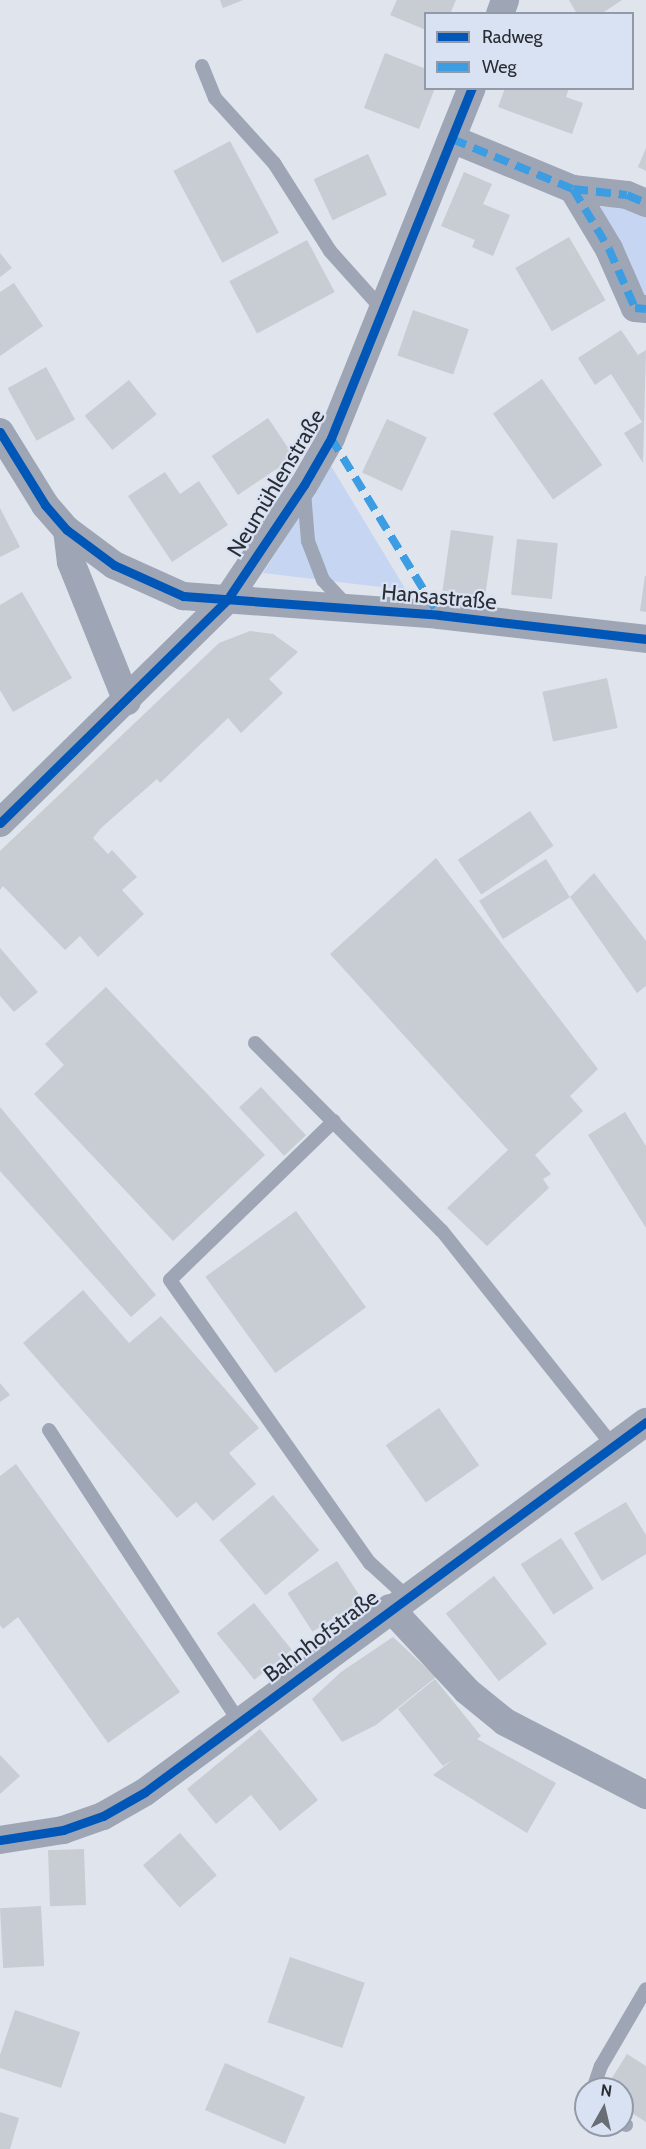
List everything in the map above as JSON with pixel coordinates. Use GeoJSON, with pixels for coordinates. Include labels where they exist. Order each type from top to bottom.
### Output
{"type":"FeatureCollection","features":[{"type":"Feature","properties":{"kind":"street","name":"Neumühlenstraße"},"geometry":{"type":"LineString","coordinates":[[0,823],[127,701],[227,600],[303,485],[331,438],[470,90]]}},
{"type":"Feature","properties":{"kind":"street"},"geometry":{"type":"LineString","coordinates":[[452,139],[573,189],[627,195],[646,203]]}},
{"type":"Feature","properties":{"kind":"street"},"geometry":{"type":"LineString","coordinates":[[573,189],[609,249],[635,308],[646,309]]}},
{"type":"Feature","properties":{"kind":"street","name":"Hansastraße"},"geometry":{"type":"LineString","coordinates":[[0,432],[45,505],[67,530],[114,566],[183,596],[350,608],[646,639]]}},
{"type":"Feature","properties":{"kind":"street"},"geometry":{"type":"LineString","coordinates":[[67,530],[71,562],[127,701]]}},
{"type":"Feature","properties":{"kind":"street","name":"Bahnhofstraße"},"geometry":{"type":"LineString","coordinates":[[0,1840],[63,1830],[103,1816],[145,1792],[398,1602],[646,1422]]}},
{"type":"Feature","properties":{"kind":"street"},"geometry":{"type":"LineString","coordinates":[[398,1602],[467,1691],[505,1722],[646,1796]]}},
{"type":"Feature","properties":{"kind":"lane"},"geometry":{"type":"LineString","coordinates":[[202,66],[214,98],[274,163],[330,251],[383,310]]}},
{"type":"Feature","properties":{"kind":"lane"},"geometry":{"type":"LineString","coordinates":[[303,485],[308,541],[323,580],[350,608]]}},
{"type":"Feature","properties":{"kind":"lane"},"geometry":{"type":"LineString","coordinates":[[255,1042],[442,1231],[613,1446]]}},
{"type":"Feature","properties":{"kind":"lane"},"geometry":{"type":"LineString","coordinates":[[334,1121],[170,1280],[398,1602]]}},
{"type":"Feature","properties":{"kind":"lane"},"geometry":{"type":"LineString","coordinates":[[49,1430],[239,1722]]}},
{"type":"Feature","properties":{"kind":"lane"},"geometry":{"type":"LineString","coordinates":[[597,2077],[601,2066],[646,1989]]}},
{"type":"Feature","properties":{"kind":"shaded area"},"geometry":{"type":"Polygon","coordinates":[[[597,207],[626,207],[646,215],[646,296],[597,207]]]}},
{"type":"Feature","properties":{"kind":"shaded area"},"geometry":{"type":"Polygon","coordinates":[[[331,466],[406,590],[263,573],[331,466]]]}},
{"type":"Feature","properties":{"kind":"building"},"geometry":{"type":"Polygon","coordinates":[[[220,0],[243,0],[223,8],[220,0]]]}},
{"type":"Feature","properties":{"kind":"building"},"geometry":{"type":"Polygon","coordinates":[[[397,0],[456,0],[451,12],[424,12],[424,29],[390,15],[397,0]]]}},
{"type":"Feature","properties":{"kind":"building"},"geometry":{"type":"Polygon","coordinates":[[[569,0],[622,0],[604,12],[576,12],[569,0]]]}},
{"type":"Feature","properties":{"kind":"building"},"geometry":{"type":"Polygon","coordinates":[[[385,53],[424,68],[424,90],[434,90],[419,129],[364,108],[385,53]]]}},
{"type":"Feature","properties":{"kind":"building"},"geometry":{"type":"Polygon","coordinates":[[[504,90],[568,90],[566,97],[583,103],[572,134],[498,107],[504,90]]]}},
{"type":"Feature","properties":{"kind":"building"},"geometry":{"type":"Polygon","coordinates":[[[230,141],[279,233],[222,263],[173,171],[230,141]]]}},
{"type":"Feature","properties":{"kind":"building"},"geometry":{"type":"Polygon","coordinates":[[[646,148],[646,171],[638,167],[646,148]]]}},
{"type":"Feature","properties":{"kind":"building"},"geometry":{"type":"Polygon","coordinates":[[[368,154],[387,195],[333,220],[314,179],[368,154]]]}},
{"type":"Feature","properties":{"kind":"building"},"geometry":{"type":"Polygon","coordinates":[[[464,172],[492,184],[483,204],[510,215],[493,256],[472,247],[475,240],[441,226],[464,172]]]}},
{"type":"Feature","properties":{"kind":"building"},"geometry":{"type":"Polygon","coordinates":[[[569,237],[606,300],[552,331],[515,268],[569,237]]]}},
{"type":"Feature","properties":{"kind":"building"},"geometry":{"type":"Polygon","coordinates":[[[307,240],[335,292],[257,333],[229,281],[307,240]]]}},
{"type":"Feature","properties":{"kind":"building"},"geometry":{"type":"Polygon","coordinates":[[[0,253],[12,268],[0,277],[0,253]]]}},
{"type":"Feature","properties":{"kind":"building"},"geometry":{"type":"Polygon","coordinates":[[[14,283],[43,326],[0,356],[0,292],[14,283]]]}},
{"type":"Feature","properties":{"kind":"building"},"geometry":{"type":"Polygon","coordinates":[[[413,310],[469,329],[453,375],[397,355],[413,310]]]}},
{"type":"Feature","properties":{"kind":"building"},"geometry":{"type":"Polygon","coordinates":[[[621,330],[638,355],[646,350],[643,463],[624,433],[642,422],[611,374],[595,385],[578,358],[621,330]]]}},
{"type":"Feature","properties":{"kind":"building"},"geometry":{"type":"Polygon","coordinates":[[[46,367],[75,419],[37,441],[8,388],[46,367]]]}},
{"type":"Feature","properties":{"kind":"building"},"geometry":{"type":"Polygon","coordinates":[[[542,379],[602,465],[553,499],[493,413],[542,379]]]}},
{"type":"Feature","properties":{"kind":"building"},"geometry":{"type":"Polygon","coordinates":[[[129,380],[157,414],[112,450],[85,416],[129,380]]]}},
{"type":"Feature","properties":{"kind":"building"},"geometry":{"type":"Polygon","coordinates":[[[268,418],[294,457],[238,495],[212,456],[268,418]]]}},
{"type":"Feature","properties":{"kind":"building"},"geometry":{"type":"Polygon","coordinates":[[[387,419],[427,438],[402,491],[362,472],[387,419]]]}},
{"type":"Feature","properties":{"kind":"building"},"geometry":{"type":"Polygon","coordinates":[[[165,472],[180,494],[199,481],[228,525],[172,562],[128,496],[165,472]]]}},
{"type":"Feature","properties":{"kind":"building"},"geometry":{"type":"Polygon","coordinates":[[[0,508],[20,547],[0,557],[0,508]]]}},
{"type":"Feature","properties":{"kind":"building"},"geometry":{"type":"Polygon","coordinates":[[[451,530],[494,536],[485,596],[443,590],[451,530]]]}},
{"type":"Feature","properties":{"kind":"building"},"geometry":{"type":"Polygon","coordinates":[[[517,539],[558,543],[552,599],[511,595],[517,539]]]}},
{"type":"Feature","properties":{"kind":"building"},"geometry":{"type":"Polygon","coordinates":[[[646,576],[646,612],[640,611],[646,576]]]}},
{"type":"Feature","properties":{"kind":"building"},"geometry":{"type":"Polygon","coordinates":[[[22,592],[72,678],[13,712],[0,690],[0,605],[22,592]]]}},
{"type":"Feature","properties":{"kind":"building"},"geometry":{"type":"Polygon","coordinates":[[[250,631],[273,634],[298,652],[269,679],[283,693],[241,733],[228,718],[160,783],[157,779],[101,828],[93,838],[108,854],[112,850],[137,877],[122,890],[144,914],[98,957],[80,936],[65,950],[3,886],[0,890],[0,851],[219,643],[250,631]]]}},
{"type":"Feature","properties":{"kind":"building"},"geometry":{"type":"Polygon","coordinates":[[[607,678],[618,728],[553,742],[542,692],[607,678]]]}},
{"type":"Feature","properties":{"kind":"building"},"geometry":{"type":"Polygon","coordinates":[[[530,811],[553,846],[481,894],[458,860],[530,811]]]}},
{"type":"Feature","properties":{"kind":"building"},"geometry":{"type":"Polygon","coordinates":[[[436,858],[598,1069],[570,1096],[583,1111],[535,1155],[551,1174],[543,1179],[549,1188],[487,1246],[447,1208],[508,1150],[330,954],[436,858]]]}},
{"type":"Feature","properties":{"kind":"building"},"geometry":{"type":"Polygon","coordinates":[[[546,859],[570,897],[503,939],[479,901],[546,859]]]}},
{"type":"Feature","properties":{"kind":"building"},"geometry":{"type":"Polygon","coordinates":[[[594,873],[646,941],[646,986],[637,993],[570,897],[594,873]]]}},
{"type":"Feature","properties":{"kind":"building"},"geometry":{"type":"Polygon","coordinates":[[[0,948],[38,992],[14,1012],[0,996],[0,948]]]}},
{"type":"Feature","properties":{"kind":"building"},"geometry":{"type":"Polygon","coordinates":[[[106,987],[265,1155],[173,1241],[34,1094],[64,1065],[45,1044],[106,987]]]}},
{"type":"Feature","properties":{"kind":"building"},"geometry":{"type":"Polygon","coordinates":[[[261,1087],[306,1135],[284,1156],[239,1107],[261,1087]]]}},
{"type":"Feature","properties":{"kind":"building"},"geometry":{"type":"Polygon","coordinates":[[[0,1107],[156,1295],[131,1317],[0,1171],[0,1107]]]}},
{"type":"Feature","properties":{"kind":"building"},"geometry":{"type":"Polygon","coordinates":[[[625,1112],[646,1146],[646,1228],[588,1135],[625,1112]]]}},
{"type":"Feature","properties":{"kind":"building"},"geometry":{"type":"Polygon","coordinates":[[[296,1211],[366,1307],[275,1373],[205,1277],[296,1211]]]}},
{"type":"Feature","properties":{"kind":"building"},"geometry":{"type":"Polygon","coordinates":[[[83,1290],[129,1343],[161,1316],[259,1428],[229,1453],[256,1484],[213,1521],[196,1502],[177,1518],[23,1343],[83,1290]]]}},
{"type":"Feature","properties":{"kind":"building"},"geometry":{"type":"Polygon","coordinates":[[[0,1383],[10,1395],[0,1402],[0,1383]]]}},
{"type":"Feature","properties":{"kind":"building"},"geometry":{"type":"Polygon","coordinates":[[[439,1408],[479,1465],[426,1503],[386,1445],[439,1408]]]}},
{"type":"Feature","properties":{"kind":"building"},"geometry":{"type":"Polygon","coordinates":[[[16,1464],[180,1692],[108,1743],[18,1617],[3,1629],[0,1625],[0,1476],[16,1464]]]}},
{"type":"Feature","properties":{"kind":"building"},"geometry":{"type":"Polygon","coordinates":[[[273,1495],[319,1550],[266,1595],[219,1540],[273,1495]]]}},
{"type":"Feature","properties":{"kind":"building"},"geometry":{"type":"Polygon","coordinates":[[[626,1502],[646,1535],[646,1554],[602,1581],[574,1533],[626,1502]]]}},
{"type":"Feature","properties":{"kind":"building"},"geometry":{"type":"Polygon","coordinates":[[[561,1538],[594,1588],[553,1614],[521,1564],[561,1538]]]}},
{"type":"Feature","properties":{"kind":"building"},"geometry":{"type":"Polygon","coordinates":[[[337,1561],[362,1600],[313,1632],[288,1593],[337,1561]]]}},
{"type":"Feature","properties":{"kind":"building"},"geometry":{"type":"Polygon","coordinates":[[[494,1576],[547,1644],[499,1681],[446,1614],[494,1576]]]}},
{"type":"Feature","properties":{"kind":"building"},"geometry":{"type":"Polygon","coordinates":[[[254,1603],[292,1650],[254,1680],[217,1633],[254,1603]]]}},
{"type":"Feature","properties":{"kind":"building"},"geometry":{"type":"Polygon","coordinates":[[[393,1637],[436,1677],[376,1725],[342,1742],[312,1699],[341,1672],[393,1637]]]}},
{"type":"Feature","properties":{"kind":"building"},"geometry":{"type":"Polygon","coordinates":[[[435,1679],[481,1736],[477,1739],[556,1783],[527,1833],[433,1775],[454,1759],[443,1766],[398,1709],[435,1679]]]}},
{"type":"Feature","properties":{"kind":"building"},"geometry":{"type":"Polygon","coordinates":[[[260,1729],[318,1800],[280,1831],[251,1795],[216,1824],[187,1789],[260,1729]]]}},
{"type":"Feature","properties":{"kind":"building"},"geometry":{"type":"Polygon","coordinates":[[[0,1755],[20,1776],[0,1794],[0,1755]]]}},
{"type":"Feature","properties":{"kind":"building"},"geometry":{"type":"Polygon","coordinates":[[[180,1833],[217,1875],[180,1907],[143,1865],[180,1833]]]}},
{"type":"Feature","properties":{"kind":"building"},"geometry":{"type":"Polygon","coordinates":[[[84,1849],[86,1905],[50,1906],[48,1850],[84,1849]]]}},
{"type":"Feature","properties":{"kind":"building"},"geometry":{"type":"Polygon","coordinates":[[[41,1906],[44,1966],[3,1968],[0,1908],[41,1906]]]}},
{"type":"Feature","properties":{"kind":"building"},"geometry":{"type":"Polygon","coordinates":[[[290,1957],[365,1983],[342,2048],[268,2022],[290,1957]]]}},
{"type":"Feature","properties":{"kind":"building"},"geometry":{"type":"Polygon","coordinates":[[[15,2010],[80,2032],[61,2088],[0,2068],[0,2055],[15,2010]]]}},
{"type":"Feature","properties":{"kind":"building"},"geometry":{"type":"Polygon","coordinates":[[[627,2054],[646,2066],[646,2122],[634,2114],[634,2077],[613,2077],[627,2054]]]}},
{"type":"Feature","properties":{"kind":"building"},"geometry":{"type":"Polygon","coordinates":[[[225,2063],[305,2097],[285,2144],[205,2110],[225,2063]]]}},
{"type":"Feature","properties":{"kind":"building"},"geometry":{"type":"Polygon","coordinates":[[[0,2112],[19,2118],[10,2149],[0,2149],[0,2112]]]}},
{"type":"Feature","properties":{"kind":"marked path"},"geometry":{"type":"LineString","coordinates":[[452,139],[573,189],[627,195],[646,203]]}},
{"type":"Feature","properties":{"kind":"marked path"},"geometry":{"type":"LineString","coordinates":[[573,189],[609,249],[635,308],[646,309]]}},
{"type":"Feature","properties":{"kind":"marked path"},"geometry":{"type":"LineString","coordinates":[[331,438],[439,615]]}},
{"type":"Feature","properties":{"kind":"cycle path"},"geometry":{"type":"LineString","coordinates":[[0,823],[227,600],[304,485],[331,438],[471,90]]}},
{"type":"Feature","properties":{"kind":"cycle path"},"geometry":{"type":"LineString","coordinates":[[0,432],[45,505],[67,530],[114,565],[183,596],[439,615],[646,639]]}},
{"type":"Feature","properties":{"kind":"cycle path"},"geometry":{"type":"LineString","coordinates":[[0,1840],[63,1830],[103,1816],[145,1792],[646,1422]]}}]}
